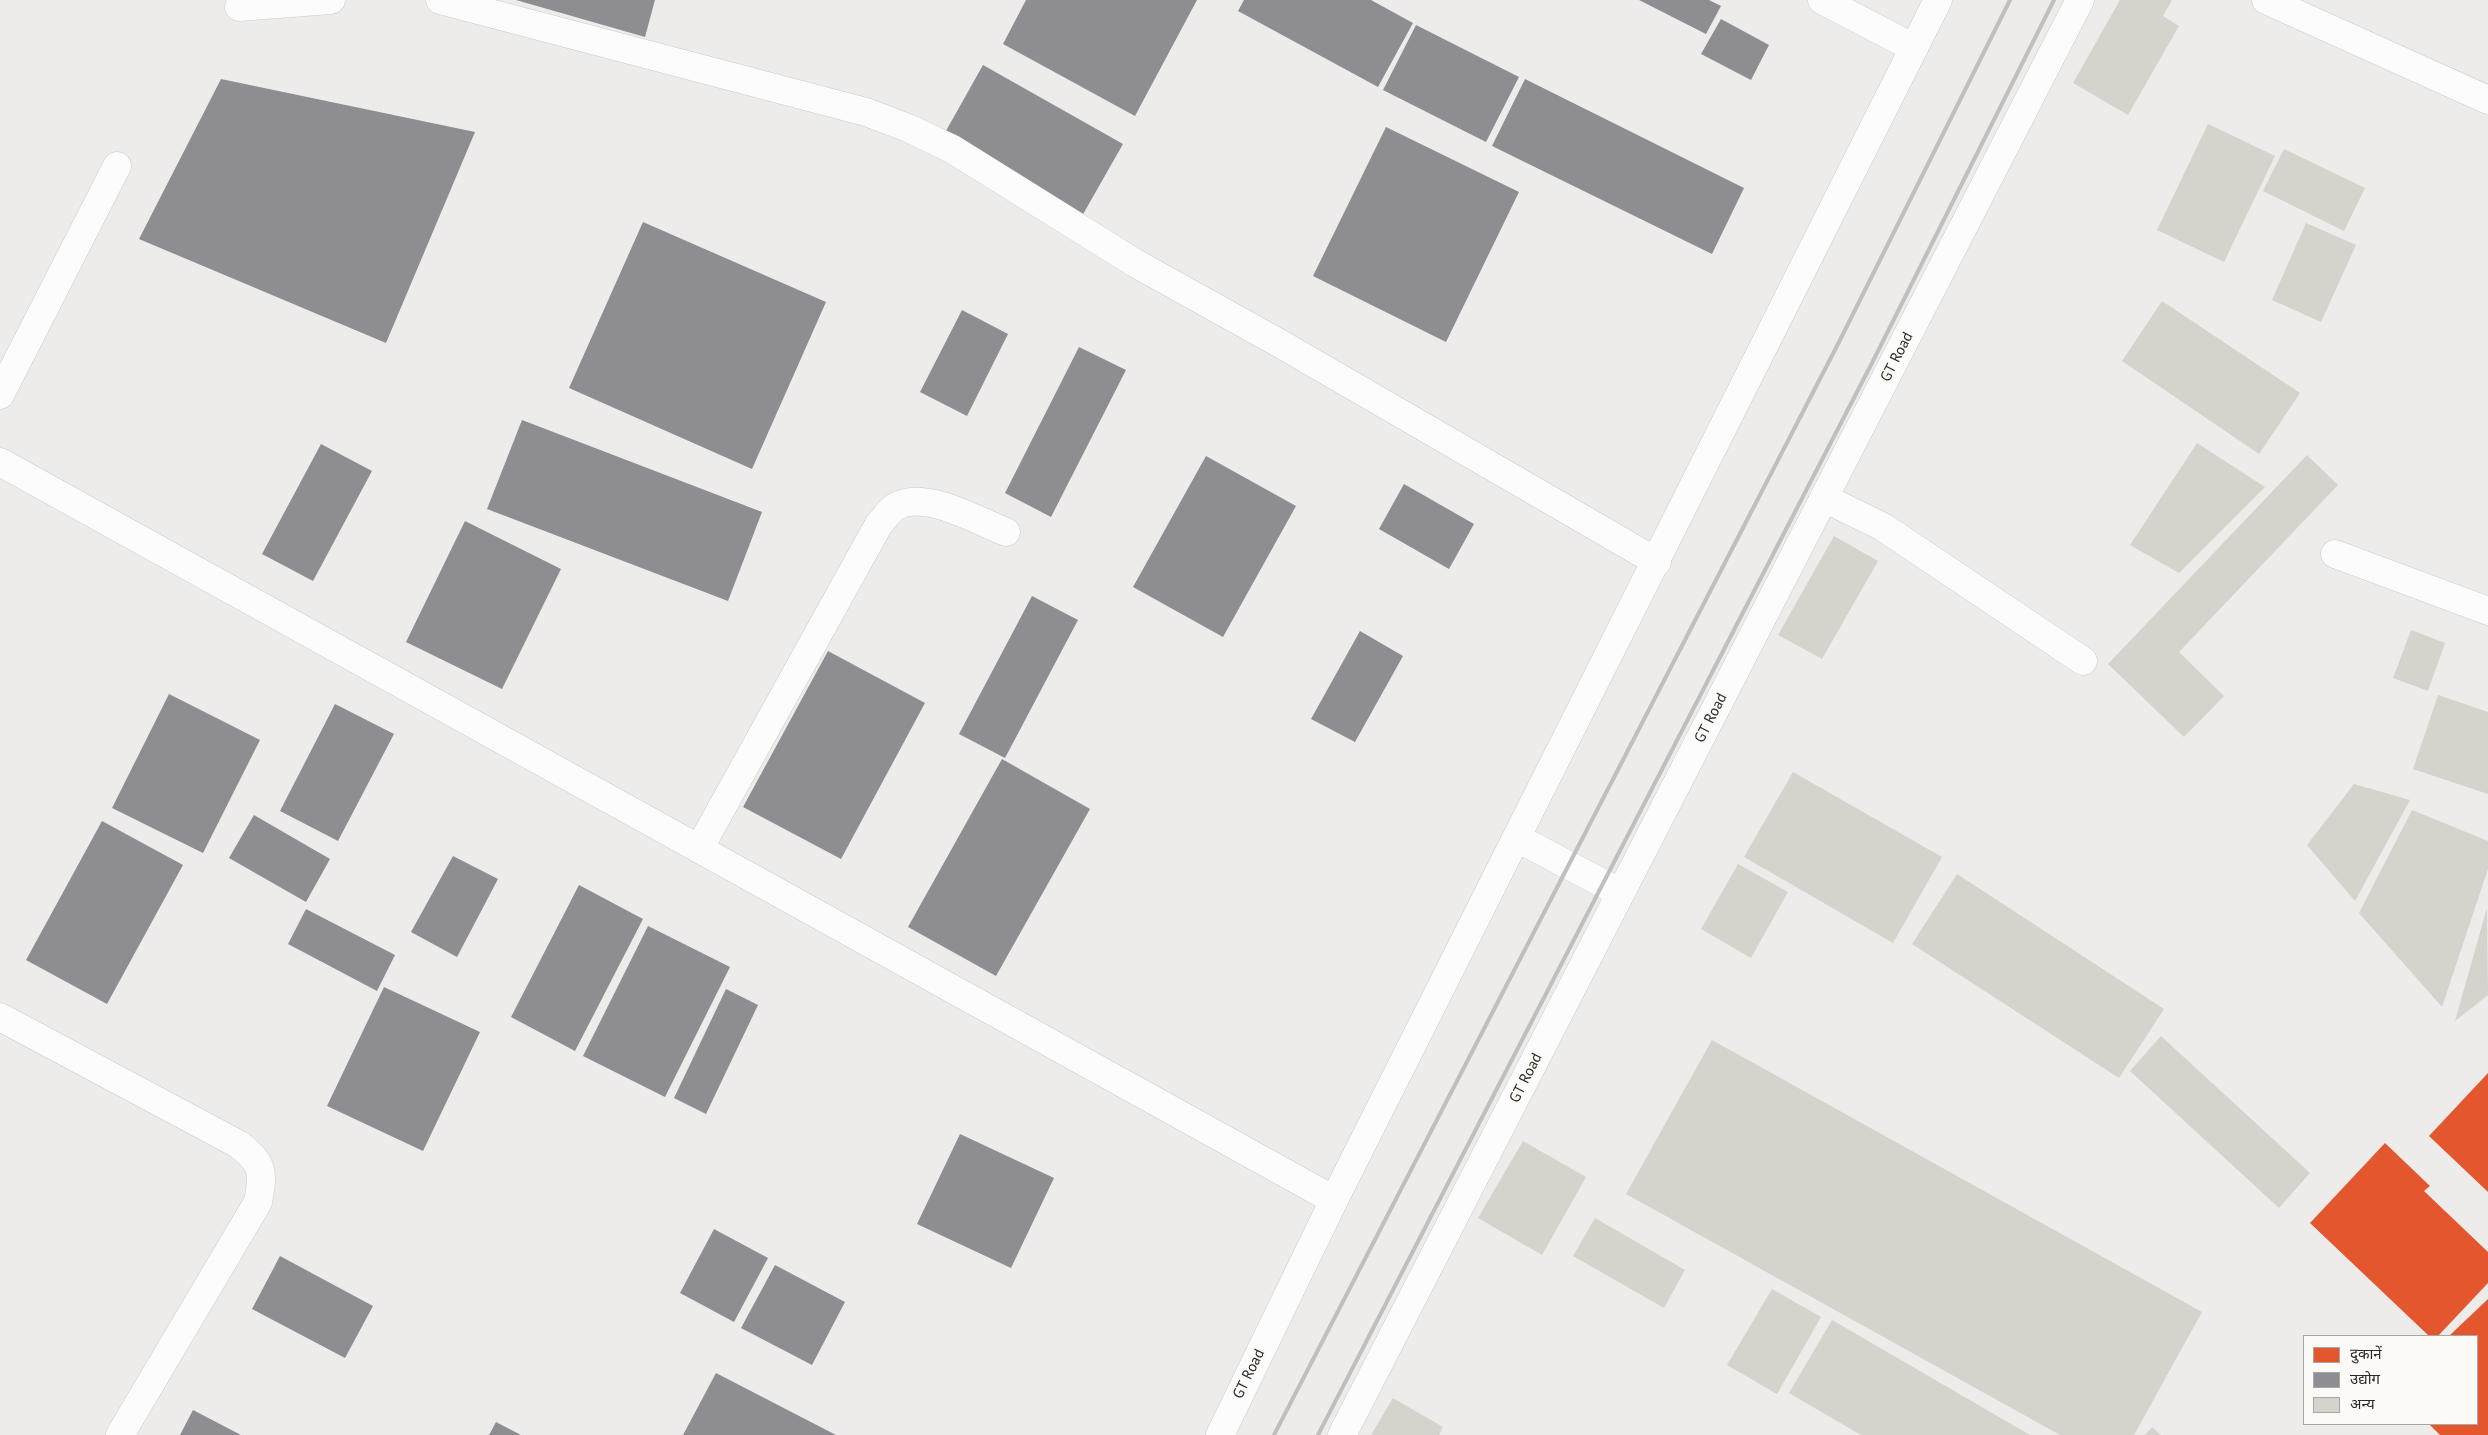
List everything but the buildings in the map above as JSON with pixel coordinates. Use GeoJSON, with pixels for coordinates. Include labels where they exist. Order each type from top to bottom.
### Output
{"type":"FeatureCollection","features":[{"type":"Feature","properties":{"kind":"main road"},"geometry":{"type":"LineString","coordinates":[[239,7],[332,0]]}},
{"type":"Feature","properties":{"kind":"main road"},"geometry":{"type":"LineString","coordinates":[[440,0],[866,112],[908,128],[952,149],[1135,263],[1279,343],[1657,562]]}},
{"type":"Feature","properties":{"kind":"main road"},"geometry":{"type":"LineString","coordinates":[[1822,0],[1914,48]]}},
{"type":"Feature","properties":{"kind":"main road","name":"GT Road"},"geometry":{"type":"LineString","coordinates":[[1220,1435],[1334,1200],[1657,562],[1938,0]]}},
{"type":"Feature","properties":{"kind":"main road","name":"GT Road"},"geometry":{"type":"LineString","coordinates":[[1342,1435],[2080,0]]}},
{"type":"Feature","properties":{"kind":"main road"},"geometry":{"type":"LineString","coordinates":[[2266,0],[2488,100]]}},
{"type":"Feature","properties":{"kind":"main road"},"geometry":{"type":"LineString","coordinates":[[0,395],[117,166]]}},
{"type":"Feature","properties":{"kind":"main road"},"geometry":{"type":"LineString","coordinates":[[0,462],[1334,1200]]}},
{"type":"Feature","properties":{"kind":"main road"},"geometry":{"type":"LineString","coordinates":[[1824,498],[1884,527],[2083,661]]}},
{"type":"Feature","properties":{"kind":"main road"},"geometry":{"type":"LineString","coordinates":[[699,848],[879,524],[889,513],[894,508],[907,502],[920,501],[935,504],[1006,532]]}},
{"type":"Feature","properties":{"kind":"main road"},"geometry":{"type":"LineString","coordinates":[[2335,554],[2488,611]]}},
{"type":"Feature","properties":{"kind":"main road"},"geometry":{"type":"LineString","coordinates":[[1517,838],[1621,893]]}},
{"type":"Feature","properties":{"kind":"main road"},"geometry":{"type":"LineString","coordinates":[[0,1017],[238,1144],[256,1157],[262,1180],[258,1202],[120,1435]]}},
{"type":"Feature","properties":{"kind":"railway"},"geometry":{"type":"LineString","coordinates":[[1274,1435],[1838,344],[2010,0]]}},
{"type":"Feature","properties":{"kind":"railway"},"geometry":{"type":"LineString","coordinates":[[1318,1435],[1873,361],[2054,0]]}}]}
